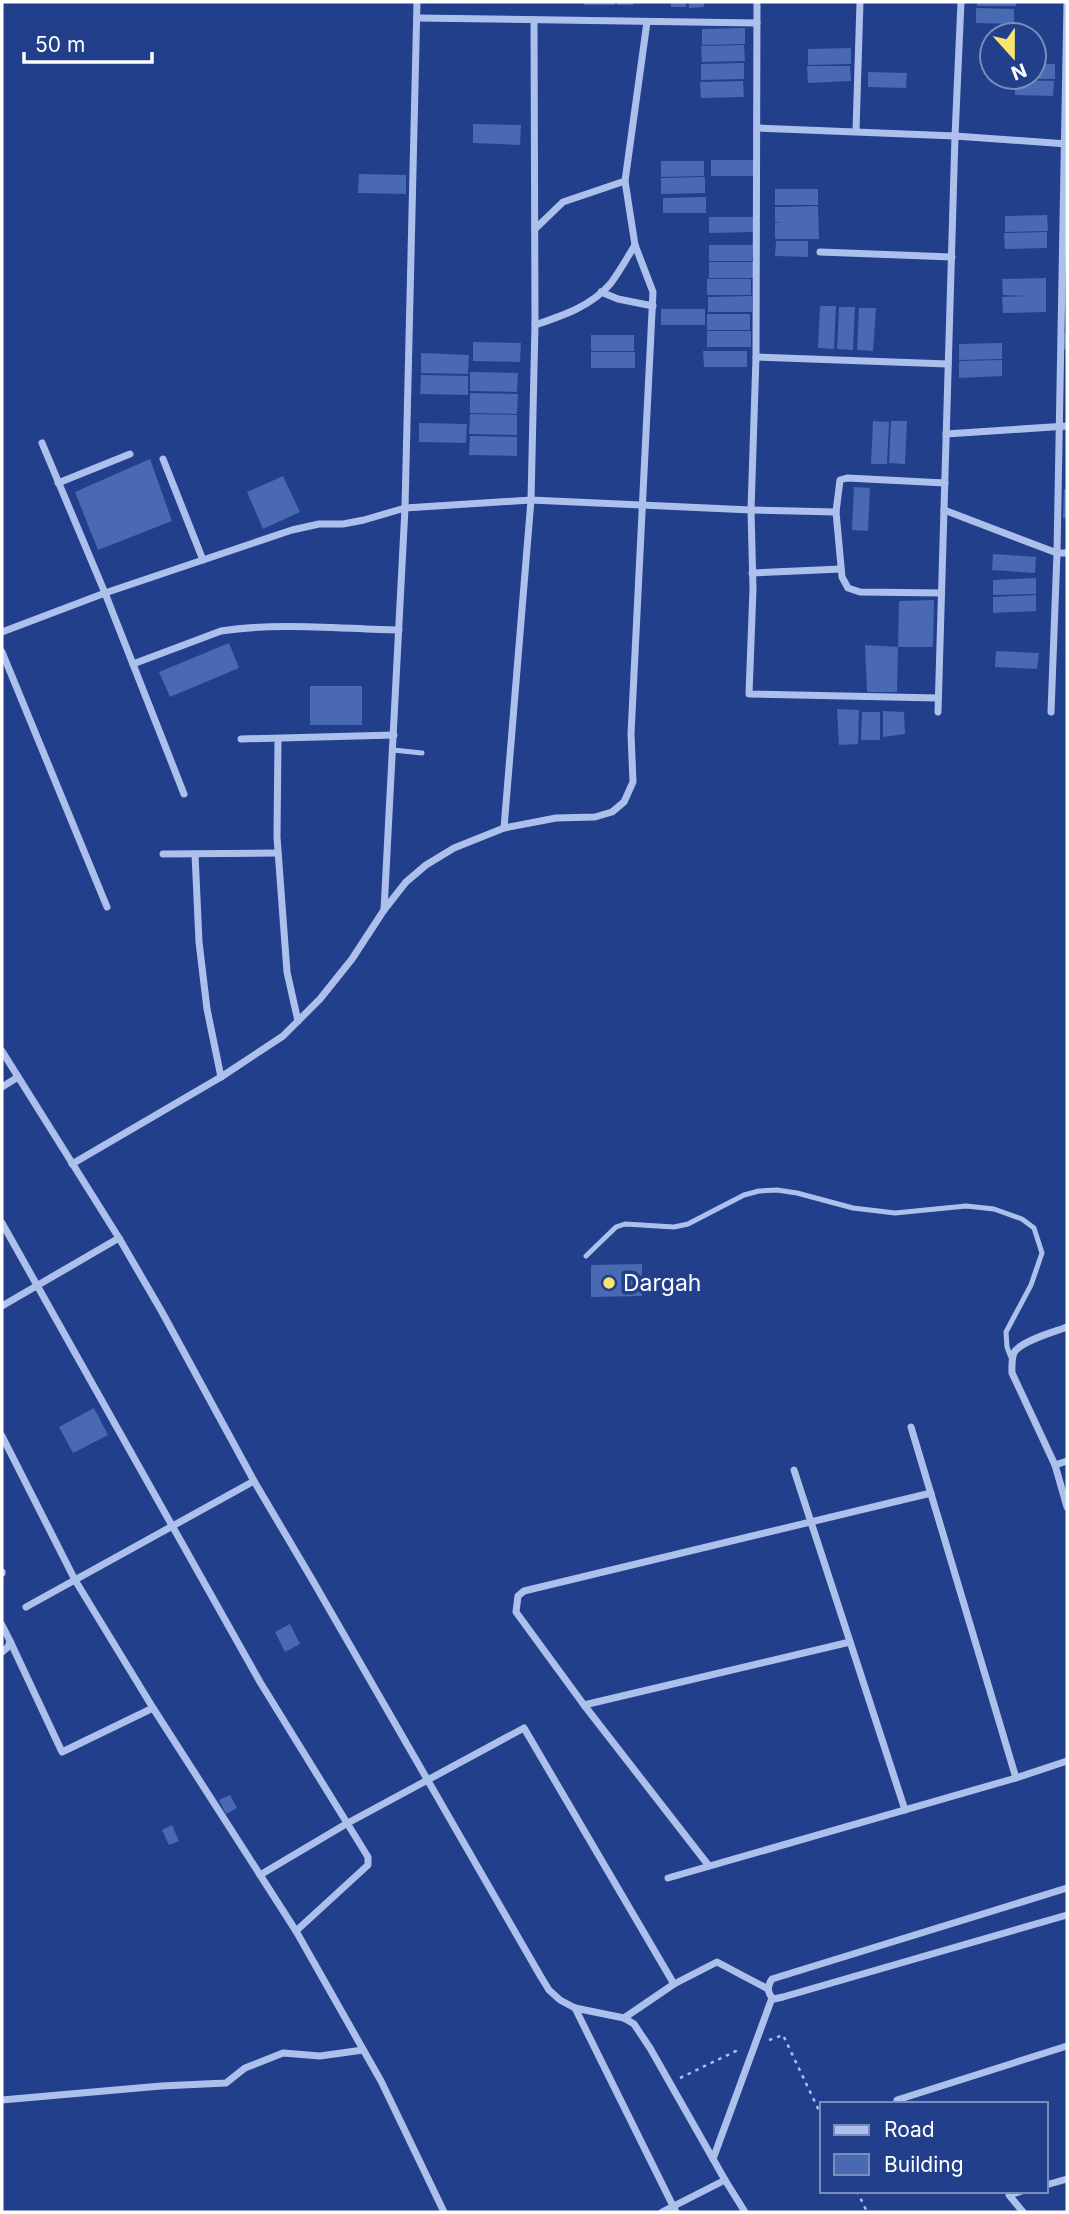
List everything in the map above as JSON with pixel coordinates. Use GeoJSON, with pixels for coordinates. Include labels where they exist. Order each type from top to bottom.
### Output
{"type":"FeatureCollection","features":[{"type":"Feature","properties":{"kind":"street"},"geometry":{"type":"LineString","coordinates":[[384,910],[405,508],[417,2]]}},
{"type":"Feature","properties":{"kind":"street"},"geometry":{"type":"LineString","coordinates":[[757,2],[756,358],[749,694],[937,698]]}},
{"type":"Feature","properties":{"kind":"street"},"geometry":{"type":"LineString","coordinates":[[856,131],[860,2]]}},
{"type":"Feature","properties":{"kind":"street"},"geometry":{"type":"LineString","coordinates":[[938,712],[961,2]]}},
{"type":"Feature","properties":{"kind":"street"},"geometry":{"type":"LineString","coordinates":[[1051,712],[1063,426],[1067,2]]}},
{"type":"Feature","properties":{"kind":"street"},"geometry":{"type":"LineString","coordinates":[[417,18],[757,23]]}},
{"type":"Feature","properties":{"kind":"street"},"geometry":{"type":"LineString","coordinates":[[504,828],[531,500],[535,229],[534,19]]}},
{"type":"Feature","properties":{"kind":"street"},"geometry":{"type":"LineString","coordinates":[[72,1164],[221,1077],[283,1036],[320,999],[352,959],[384,910],[406,882],[426,864],[453,848],[504,828],[556,818],[595,817],[612,812],[624,802],[633,782],[631,734],[653,306],[653,292],[635,245],[625,181],[647,22]]}},
{"type":"Feature","properties":{"kind":"street"},"geometry":{"type":"LineString","coordinates":[[758,128],[956,136],[1066,144]]}},
{"type":"Feature","properties":{"kind":"street"},"geometry":{"type":"LineString","coordinates":[[535,229],[564,202],[625,181]]}},
{"type":"Feature","properties":{"kind":"street"},"geometry":{"type":"LineString","coordinates":[[534,325],[568,314],[594,298],[610,284],[635,245]]}},
{"type":"Feature","properties":{"kind":"street"},"geometry":{"type":"LineString","coordinates":[[820,251],[952,257]]}},
{"type":"Feature","properties":{"kind":"street"},"geometry":{"type":"LineString","coordinates":[[601,292],[618,299],[653,306]]}},
{"type":"Feature","properties":{"kind":"street"},"geometry":{"type":"LineString","coordinates":[[756,358],[948,364]]}},
{"type":"Feature","properties":{"kind":"street"},"geometry":{"type":"LineString","coordinates":[[946,434],[1063,426]]}},
{"type":"Feature","properties":{"kind":"street"},"geometry":{"type":"LineString","coordinates":[[41,443],[105,593],[184,794]]}},
{"type":"Feature","properties":{"kind":"street"},"geometry":{"type":"LineString","coordinates":[[58,483],[130,454]]}},
{"type":"Feature","properties":{"kind":"street"},"geometry":{"type":"LineString","coordinates":[[163,459],[203,560]]}},
{"type":"Feature","properties":{"kind":"street"},"geometry":{"type":"LineString","coordinates":[[942,593],[860,592],[848,588],[842,576],[836,512],[838,486],[840,480],[847,478],[945,483]]}},
{"type":"Feature","properties":{"kind":"street"},"geometry":{"type":"LineString","coordinates":[[2,632],[105,593],[292,530],[319,524],[343,524],[364,520],[405,508],[531,500],[836,512]]}},
{"type":"Feature","properties":{"kind":"street"},"geometry":{"type":"LineString","coordinates":[[944,510],[1057,553],[1067,553]]}},
{"type":"Feature","properties":{"kind":"street"},"geometry":{"type":"LineString","coordinates":[[752,573],[841,569]]}},
{"type":"Feature","properties":{"kind":"street"},"geometry":{"type":"LineString","coordinates":[[133,664],[221,631],[234,629],[276,627],[399,630]]}},
{"type":"Feature","properties":{"kind":"street"},"geometry":{"type":"LineString","coordinates":[[2,652],[107,907]]}},
{"type":"Feature","properties":{"kind":"street"},"geometry":{"type":"LineString","coordinates":[[241,739],[394,736]]}},
{"type":"Feature","properties":{"kind":"street"},"geometry":{"type":"LineString","coordinates":[[278,739],[278,853],[287,972],[298,1021]]}},
{"type":"Feature","properties":{"kind":"street"},"geometry":{"type":"LineString","coordinates":[[163,854],[278,853]]}},
{"type":"Feature","properties":{"kind":"street"},"geometry":{"type":"LineString","coordinates":[[195,854],[199,942],[207,1009],[221,1077]]}},
{"type":"Feature","properties":{"kind":"street"},"geometry":{"type":"LineString","coordinates":[[2,1051],[119,1238],[254,1481],[545,1983],[560,2000],[575,2008],[624,2018],[634,2024],[745,2212]]}},
{"type":"Feature","properties":{"kind":"street"},"geometry":{"type":"LineString","coordinates":[[2,1087],[18,1077]]}},
{"type":"Feature","properties":{"kind":"street"},"geometry":{"type":"LineString","coordinates":[[2,1223],[260,1682],[368,1857],[368,1865],[296,1931]]}},
{"type":"Feature","properties":{"kind":"street"},"geometry":{"type":"LineString","coordinates":[[2,1306],[119,1238]]}},
{"type":"Feature","properties":{"kind":"street"},"geometry":{"type":"LineString","coordinates":[[1067,1327],[1024,1344],[1015,1351],[1012,1360],[1012,1373],[1055,1465],[1067,1507]]}},
{"type":"Feature","properties":{"kind":"street"},"geometry":{"type":"LineString","coordinates":[[911,1427],[1016,1778]]}},
{"type":"Feature","properties":{"kind":"street"},"geometry":{"type":"LineString","coordinates":[[2,1436],[75,1580],[296,1931],[381,2081],[444,2212]]}},
{"type":"Feature","properties":{"kind":"street"},"geometry":{"type":"LineString","coordinates":[[1055,1465],[1067,1461]]}},
{"type":"Feature","properties":{"kind":"street"},"geometry":{"type":"LineString","coordinates":[[794,1470],[905,1810]]}},
{"type":"Feature","properties":{"kind":"street"},"geometry":{"type":"LineString","coordinates":[[26,1607],[254,1481]]}},
{"type":"Feature","properties":{"kind":"street"},"geometry":{"type":"LineString","coordinates":[[709,1866],[584,1705],[516,1612],[518,1596],[524,1591],[931,1493]]}},
{"type":"Feature","properties":{"kind":"street"},"geometry":{"type":"LineString","coordinates":[[2,1625],[62,1752],[153,1707]]}},
{"type":"Feature","properties":{"kind":"street"},"geometry":{"type":"LineString","coordinates":[[2,1652],[10,1641]]}},
{"type":"Feature","properties":{"kind":"street"},"geometry":{"type":"LineString","coordinates":[[584,1705],[850,1642]]}},
{"type":"Feature","properties":{"kind":"street"},"geometry":{"type":"LineString","coordinates":[[260,1875],[346,1824],[524,1728],[674,1984]]}},
{"type":"Feature","properties":{"kind":"street"},"geometry":{"type":"LineString","coordinates":[[668,1878],[1067,1761]]}},
{"type":"Feature","properties":{"kind":"street"},"geometry":{"type":"LineString","coordinates":[[768,1989],[772,1979],[1067,1888]]}},
{"type":"Feature","properties":{"kind":"street"},"geometry":{"type":"LineString","coordinates":[[772,1998],[1067,1915]]}},
{"type":"Feature","properties":{"kind":"street"},"geometry":{"type":"LineString","coordinates":[[624,2018],[674,1984],[716,1962],[768,1989],[772,1998],[713,2159]]}},
{"type":"Feature","properties":{"kind":"street"},"geometry":{"type":"LineString","coordinates":[[575,2008],[675,2209]]}},
{"type":"Feature","properties":{"kind":"street"},"geometry":{"type":"LineString","coordinates":[[897,2100],[1067,2046]]}},
{"type":"Feature","properties":{"kind":"street"},"geometry":{"type":"LineString","coordinates":[[2,2100],[226,2083],[245,2068],[283,2053],[320,2056],[363,2050]]}},
{"type":"Feature","properties":{"kind":"street"},"geometry":{"type":"LineString","coordinates":[[1048,2184],[1067,2179]]}},
{"type":"Feature","properties":{"kind":"street"},"geometry":{"type":"LineString","coordinates":[[662,2212],[675,2209],[726,2180]]}},
{"type":"Feature","properties":{"kind":"street"},"geometry":{"type":"LineString","coordinates":[[1016,2193],[1009,2195],[1023,2212]]}},
{"type":"Feature","properties":{"kind":"lane"},"geometry":{"type":"LineString","coordinates":[[393,750],[422,753]]}},
{"type":"Feature","properties":{"kind":"lane"},"geometry":{"type":"LineString","coordinates":[[586,1256],[616,1227],[625,1224],[674,1227],[688,1224],[744,1195],[759,1191],[797,1193],[853,1208],[895,1213],[966,1206],[994,1209],[1021,1219],[1034,1228],[1042,1253],[1031,1285],[1006,1332],[1007,1347],[1012,1360]]}},
{"type":"Feature","properties":{"kind":"path"},"geometry":{"type":"LineString","coordinates":[[858,2193],[867,2212]]}},
{"type":"Feature","properties":{"kind":"building"},"geometry":{"type":"Polygon","coordinates":[[[584,2],[615,2],[615,5],[584,5],[584,2]]]}},
{"type":"Feature","properties":{"kind":"building"},"geometry":{"type":"Polygon","coordinates":[[[617,2],[633,2],[633,5],[617,5],[617,2]]]}},
{"type":"Feature","properties":{"kind":"building"},"geometry":{"type":"Polygon","coordinates":[[[671,2],[686,2],[686,7],[671,7],[671,2]]]}},
{"type":"Feature","properties":{"kind":"building"},"geometry":{"type":"Polygon","coordinates":[[[689,2],[704,2],[704,7],[689,8],[689,2]]]}},
{"type":"Feature","properties":{"kind":"building"},"geometry":{"type":"Polygon","coordinates":[[[977,2],[1016,2],[1016,6],[977,6],[977,2]]]}},
{"type":"Feature","properties":{"kind":"building"},"geometry":{"type":"Polygon","coordinates":[[[976,8],[1014,9],[1014,21],[976,23],[976,8]]]}},
{"type":"Feature","properties":{"kind":"building"},"geometry":{"type":"Polygon","coordinates":[[[745,28],[745,44],[702,45],[702,29],[745,28]]]}},
{"type":"Feature","properties":{"kind":"building"},"geometry":{"type":"Polygon","coordinates":[[[744,45],[745,61],[702,62],[701,46],[744,45]]]}},
{"type":"Feature","properties":{"kind":"building"},"geometry":{"type":"Polygon","coordinates":[[[851,48],[851,64],[808,65],[808,49],[851,48]]]}},
{"type":"Feature","properties":{"kind":"building"},"geometry":{"type":"Polygon","coordinates":[[[744,63],[744,79],[701,80],[701,64],[744,63]]]}},
{"type":"Feature","properties":{"kind":"building"},"geometry":{"type":"Polygon","coordinates":[[[1048,64],[1055,64],[1055,79],[1048,79],[1048,64]]]}},
{"type":"Feature","properties":{"kind":"building"},"geometry":{"type":"Polygon","coordinates":[[[807,66],[850,66],[851,81],[808,83],[807,66]]]}},
{"type":"Feature","properties":{"kind":"building"},"geometry":{"type":"Polygon","coordinates":[[[868,72],[907,73],[906,88],[868,87],[868,72]]]}},
{"type":"Feature","properties":{"kind":"building"},"geometry":{"type":"Polygon","coordinates":[[[743,81],[744,97],[701,98],[700,82],[743,81]]]}},
{"type":"Feature","properties":{"kind":"building"},"geometry":{"type":"Polygon","coordinates":[[[1048,81],[1054,81],[1053,96],[1015,95],[1015,91],[1048,91],[1048,81]]]}},
{"type":"Feature","properties":{"kind":"building"},"geometry":{"type":"Polygon","coordinates":[[[473,124],[521,125],[520,145],[473,143],[473,124]]]}},
{"type":"Feature","properties":{"kind":"building"},"geometry":{"type":"Polygon","coordinates":[[[711,160],[754,160],[754,176],[711,176],[711,160]]]}},
{"type":"Feature","properties":{"kind":"building"},"geometry":{"type":"Polygon","coordinates":[[[661,161],[704,161],[704,176],[661,177],[661,161]]]}},
{"type":"Feature","properties":{"kind":"building"},"geometry":{"type":"Polygon","coordinates":[[[359,174],[406,175],[406,194],[358,193],[359,174]]]}},
{"type":"Feature","properties":{"kind":"building"},"geometry":{"type":"Polygon","coordinates":[[[705,177],[705,193],[661,194],[661,178],[705,177]]]}},
{"type":"Feature","properties":{"kind":"building"},"geometry":{"type":"Polygon","coordinates":[[[775,189],[818,189],[818,205],[775,205],[775,189]]]}},
{"type":"Feature","properties":{"kind":"building"},"geometry":{"type":"Polygon","coordinates":[[[706,197],[706,213],[663,213],[663,198],[706,197]]]}},
{"type":"Feature","properties":{"kind":"building"},"geometry":{"type":"Polygon","coordinates":[[[818,206],[819,239],[775,239],[775,223],[782,222],[775,222],[775,207],[818,206]]]}},
{"type":"Feature","properties":{"kind":"building"},"geometry":{"type":"Polygon","coordinates":[[[1047,215],[1048,231],[1005,232],[1005,216],[1047,215]]]}},
{"type":"Feature","properties":{"kind":"building"},"geometry":{"type":"Polygon","coordinates":[[[709,217],[753,217],[753,232],[709,233],[709,217]]]}},
{"type":"Feature","properties":{"kind":"building"},"geometry":{"type":"Polygon","coordinates":[[[1047,232],[1047,248],[1005,249],[1004,233],[1047,232]]]}},
{"type":"Feature","properties":{"kind":"building"},"geometry":{"type":"Polygon","coordinates":[[[776,241],[808,241],[808,257],[775,256],[776,241]]]}},
{"type":"Feature","properties":{"kind":"building"},"geometry":{"type":"Polygon","coordinates":[[[709,245],[753,245],[752,261],[709,261],[709,245]]]}},
{"type":"Feature","properties":{"kind":"building"},"geometry":{"type":"Polygon","coordinates":[[[709,262],[753,262],[753,278],[709,278],[709,262]]]}},
{"type":"Feature","properties":{"kind":"building"},"geometry":{"type":"Polygon","coordinates":[[[1046,278],[1046,312],[1003,313],[1002,297],[1027,296],[1003,295],[1002,279],[1046,278]]]}},
{"type":"Feature","properties":{"kind":"building"},"geometry":{"type":"Polygon","coordinates":[[[707,279],[751,279],[751,295],[707,295],[707,279]]]}},
{"type":"Feature","properties":{"kind":"building"},"geometry":{"type":"Polygon","coordinates":[[[752,296],[752,312],[708,312],[708,297],[752,296]]]}},
{"type":"Feature","properties":{"kind":"building"},"geometry":{"type":"Polygon","coordinates":[[[820,306],[836,306],[834,349],[818,348],[820,306]]]}},
{"type":"Feature","properties":{"kind":"building"},"geometry":{"type":"Polygon","coordinates":[[[839,307],[855,307],[853,350],[837,349],[839,307]]]}},
{"type":"Feature","properties":{"kind":"building"},"geometry":{"type":"Polygon","coordinates":[[[859,308],[876,308],[873,351],[857,350],[859,308]]]}},
{"type":"Feature","properties":{"kind":"building"},"geometry":{"type":"Polygon","coordinates":[[[661,309],[705,309],[705,325],[661,325],[661,309]]]}},
{"type":"Feature","properties":{"kind":"building"},"geometry":{"type":"Polygon","coordinates":[[[707,314],[750,314],[750,330],[707,330],[707,314]]]}},
{"type":"Feature","properties":{"kind":"building"},"geometry":{"type":"Polygon","coordinates":[[[707,331],[751,331],[751,347],[707,347],[707,331]]]}},
{"type":"Feature","properties":{"kind":"building"},"geometry":{"type":"Polygon","coordinates":[[[1063,333],[1067,333],[1067,349],[1062,349],[1063,333]]]}},
{"type":"Feature","properties":{"kind":"building"},"geometry":{"type":"Polygon","coordinates":[[[591,335],[634,335],[634,351],[591,351],[591,335]]]}},
{"type":"Feature","properties":{"kind":"building"},"geometry":{"type":"Polygon","coordinates":[[[473,342],[521,343],[520,362],[473,361],[473,342]]]}},
{"type":"Feature","properties":{"kind":"building"},"geometry":{"type":"Polygon","coordinates":[[[1002,343],[1002,359],[959,360],[959,344],[1002,343]]]}},
{"type":"Feature","properties":{"kind":"building"},"geometry":{"type":"Polygon","coordinates":[[[703,351],[747,351],[747,367],[704,367],[703,351]]]}},
{"type":"Feature","properties":{"kind":"building"},"geometry":{"type":"Polygon","coordinates":[[[591,352],[635,352],[635,368],[591,368],[591,352]]]}},
{"type":"Feature","properties":{"kind":"building"},"geometry":{"type":"Polygon","coordinates":[[[421,353],[469,355],[468,374],[421,373],[421,353]]]}},
{"type":"Feature","properties":{"kind":"building"},"geometry":{"type":"Polygon","coordinates":[[[1002,360],[1002,376],[959,378],[959,361],[1002,360]]]}},
{"type":"Feature","properties":{"kind":"building"},"geometry":{"type":"Polygon","coordinates":[[[470,372],[518,373],[517,392],[470,391],[470,372]]]}},
{"type":"Feature","properties":{"kind":"building"},"geometry":{"type":"Polygon","coordinates":[[[421,375],[468,376],[468,395],[420,394],[421,375]]]}},
{"type":"Feature","properties":{"kind":"building"},"geometry":{"type":"Polygon","coordinates":[[[470,393],[518,394],[517,414],[470,413],[470,393]]]}},
{"type":"Feature","properties":{"kind":"building"},"geometry":{"type":"Polygon","coordinates":[[[470,414],[517,415],[517,435],[469,434],[470,414]]]}},
{"type":"Feature","properties":{"kind":"building"},"geometry":{"type":"Polygon","coordinates":[[[873,421],[889,422],[887,464],[871,464],[873,421]]]}},
{"type":"Feature","properties":{"kind":"building"},"geometry":{"type":"Polygon","coordinates":[[[891,421],[907,421],[905,464],[889,463],[891,421]]]}},
{"type":"Feature","properties":{"kind":"building"},"geometry":{"type":"Polygon","coordinates":[[[419,423],[467,424],[466,443],[419,442],[419,423]]]}},
{"type":"Feature","properties":{"kind":"building"},"geometry":{"type":"Polygon","coordinates":[[[470,436],[517,437],[517,456],[469,455],[470,436]]]}},
{"type":"Feature","properties":{"kind":"building"},"geometry":{"type":"Polygon","coordinates":[[[150,459],[172,521],[98,550],[75,492],[150,459]]]}},
{"type":"Feature","properties":{"kind":"building"},"geometry":{"type":"Polygon","coordinates":[[[283,476],[300,512],[263,529],[247,492],[283,476]]]}},
{"type":"Feature","properties":{"kind":"building"},"geometry":{"type":"Polygon","coordinates":[[[854,487],[870,488],[868,531],[852,530],[854,487]]]}},
{"type":"Feature","properties":{"kind":"building"},"geometry":{"type":"Polygon","coordinates":[[[1064,489],[1067,489],[1067,518],[1063,518],[1064,489]]]}},
{"type":"Feature","properties":{"kind":"building"},"geometry":{"type":"Polygon","coordinates":[[[993,554],[1036,557],[1035,573],[992,570],[993,554]]]}},
{"type":"Feature","properties":{"kind":"building"},"geometry":{"type":"Polygon","coordinates":[[[1036,578],[1036,594],[993,595],[993,580],[1036,578]]]}},
{"type":"Feature","properties":{"kind":"building"},"geometry":{"type":"Polygon","coordinates":[[[1036,595],[1036,611],[993,613],[993,597],[1036,595]]]}},
{"type":"Feature","properties":{"kind":"building"},"geometry":{"type":"Polygon","coordinates":[[[934,600],[933,647],[898,647],[899,601],[934,600]]]}},
{"type":"Feature","properties":{"kind":"building"},"geometry":{"type":"Polygon","coordinates":[[[229,643],[239,668],[170,697],[159,672],[229,643]]]}},
{"type":"Feature","properties":{"kind":"building"},"geometry":{"type":"Polygon","coordinates":[[[865,645],[898,647],[897,692],[867,692],[865,645]]]}},
{"type":"Feature","properties":{"kind":"building"},"geometry":{"type":"Polygon","coordinates":[[[996,651],[1039,653],[1037,669],[995,667],[996,651]]]}},
{"type":"Feature","properties":{"kind":"building"},"geometry":{"type":"Polygon","coordinates":[[[310,686],[362,686],[362,725],[310,725],[310,686]]]}},
{"type":"Feature","properties":{"kind":"building"},"geometry":{"type":"Polygon","coordinates":[[[837,709],[859,710],[858,744],[839,745],[837,709]]]}},
{"type":"Feature","properties":{"kind":"building"},"geometry":{"type":"Polygon","coordinates":[[[883,711],[904,712],[905,734],[883,737],[883,711]]]}},
{"type":"Feature","properties":{"kind":"building"},"geometry":{"type":"Polygon","coordinates":[[[862,712],[880,712],[880,740],[861,740],[862,712]]]}},
{"type":"Feature","properties":{"kind":"building"},"geometry":{"type":"Polygon","coordinates":[[[642,1264],[642,1296],[591,1297],[591,1265],[642,1264]]]}},
{"type":"Feature","properties":{"kind":"building"},"geometry":{"type":"Polygon","coordinates":[[[94,1408],[108,1435],[73,1453],[59,1427],[94,1408]]]}},
{"type":"Feature","properties":{"kind":"building"},"geometry":{"type":"Polygon","coordinates":[[[290,1624],[300,1644],[285,1652],[275,1632],[290,1624]]]}},
{"type":"Feature","properties":{"kind":"building"},"geometry":{"type":"Polygon","coordinates":[[[230,1795],[237,1808],[226,1814],[219,1800],[230,1795]]]}},
{"type":"Feature","properties":{"kind":"building"},"geometry":{"type":"Polygon","coordinates":[[[172,1825],[179,1841],[169,1845],[162,1830],[172,1825]]]}},
{"type":"Feature","properties":{"kind":"place","name":"Dargah"},"geometry":{"type":"Point","coordinates":[609,1283]}}]}
